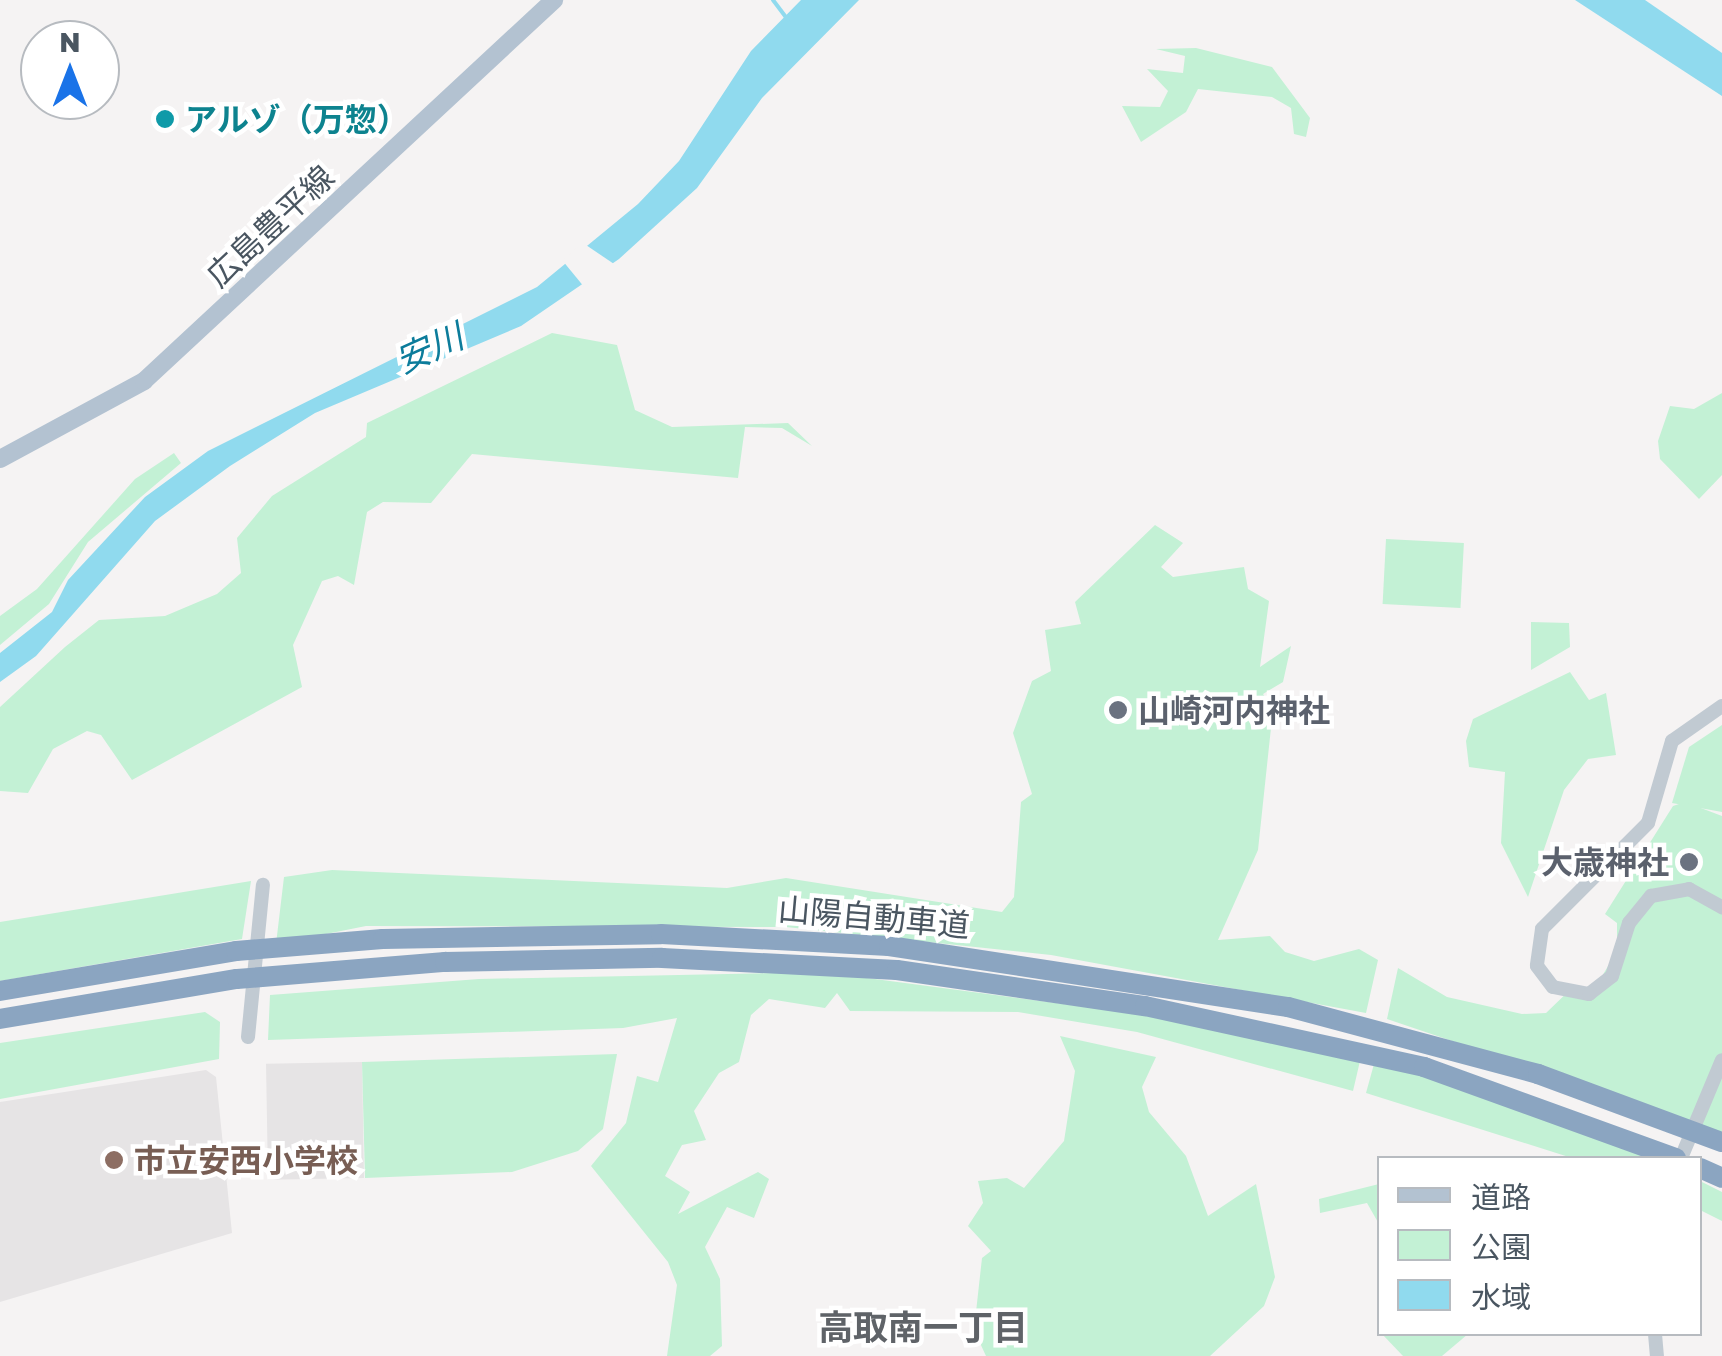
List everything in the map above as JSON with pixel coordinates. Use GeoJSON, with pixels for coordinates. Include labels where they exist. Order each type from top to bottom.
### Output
{"type":"FeatureCollection","features":[{"type":"Feature","properties":{"kind":"highway","name":"山陽自動車道"},"geometry":{"type":"LineString","coordinates":[[0,991],[219,953],[384,939],[661,934],[889,946],[1288,1008],[1538,1074],[1722,1142]]}},
{"type":"Feature","properties":{"kind":"highway","name":"山陽自動車道"},"geometry":{"type":"LineString","coordinates":[[0,1019],[220,981],[446,962],[662,958],[897,970],[1145,1006],[1406,1063],[1672,1156]]}},
{"type":"Feature","properties":{"kind":"main road","name":"広島豊平線"},"geometry":{"type":"LineString","coordinates":[[0,459],[144,381],[554,0]]}},
{"type":"Feature","properties":{"kind":"street"},"geometry":{"type":"LineString","coordinates":[[1722,706],[1672,741],[1648,823],[1542,929],[1537,966],[1554,987],[1589,994],[1612,976],[1629,924],[1651,896],[1689,889],[1722,907]]}},
{"type":"Feature","properties":{"kind":"street"},"geometry":{"type":"LineString","coordinates":[[248,1037],[263,885]]}},
{"type":"Feature","properties":{"kind":"street"},"geometry":{"type":"LineString","coordinates":[[1679,1156],[1722,1060]]}},
{"type":"Feature","properties":{"kind":"shaded area"},"geometry":{"type":"Polygon","coordinates":[[[362,1062],[364,1178],[268,1180],[266,1064],[362,1062]]]}},
{"type":"Feature","properties":{"kind":"shaded area","name":"市立安西小学校"},"geometry":{"type":"Polygon","coordinates":[[[206,1070],[216,1077],[232,1233],[0,1302],[0,1102],[206,1070]]]}},
{"type":"Feature","properties":{"kind":"green space"},"geometry":{"type":"Polygon","coordinates":[[[1196,48],[1272,67],[1310,118],[1306,137],[1294,134],[1291,108],[1272,97],[1198,89],[1186,112],[1141,142],[1122,106],[1160,107],[1168,91],[1147,69],[1183,73],[1185,56],[1156,49],[1196,48]]]}},
{"type":"Feature","properties":{"kind":"green space"},"geometry":{"type":"Polygon","coordinates":[[[552,333],[617,345],[635,410],[672,427],[788,423],[812,446],[782,428],[745,427],[738,478],[472,454],[431,503],[383,502],[367,512],[354,585],[338,576],[322,581],[293,645],[302,687],[132,780],[101,735],[87,731],[53,749],[28,793],[0,791],[0,707],[65,647],[99,620],[165,616],[217,594],[241,573],[237,538],[272,496],[366,437],[367,423],[552,333]]]}},
{"type":"Feature","properties":{"kind":"green space"},"geometry":{"type":"Polygon","coordinates":[[[1722,393],[1722,475],[1699,499],[1660,459],[1658,441],[1670,406],[1694,409],[1722,393]]]}},
{"type":"Feature","properties":{"kind":"green space"},"geometry":{"type":"Polygon","coordinates":[[[174,453],[181,463],[88,542],[49,604],[0,645],[0,616],[37,589],[135,479],[174,453]]]}},
{"type":"Feature","properties":{"kind":"green space"},"geometry":{"type":"Polygon","coordinates":[[[1155,525],[1183,543],[1161,567],[1173,577],[1244,567],[1248,589],[1269,601],[1260,667],[1291,646],[1283,682],[1263,694],[1273,709],[1258,850],[1218,940],[1270,936],[1285,952],[1314,961],[1359,949],[1378,960],[1366,1013],[1051,955],[786,927],[366,926],[276,944],[284,877],[332,870],[727,888],[786,878],[1002,912],[1014,897],[1021,802],[1032,794],[1013,733],[1032,681],[1051,671],[1045,630],[1081,624],[1075,602],[1155,525]]]}},
{"type":"Feature","properties":{"kind":"green space"},"geometry":{"type":"Polygon","coordinates":[[[1386,539],[1464,543],[1460,608],[1383,604],[1386,539]]]}},
{"type":"Feature","properties":{"kind":"green space"},"geometry":{"type":"Polygon","coordinates":[[[1531,622],[1569,623],[1570,647],[1531,670],[1531,622]]]}},
{"type":"Feature","properties":{"kind":"green space"},"geometry":{"type":"Polygon","coordinates":[[[1570,672],[1589,700],[1606,693],[1616,755],[1588,759],[1564,790],[1528,897],[1501,843],[1505,772],[1469,767],[1466,741],[1473,719],[1570,672]]]}},
{"type":"Feature","properties":{"kind":"green space"},"geometry":{"type":"Polygon","coordinates":[[[1722,725],[1722,812],[1672,803],[1689,747],[1722,725]]]}},
{"type":"Feature","properties":{"kind":"green space"},"geometry":{"type":"Polygon","coordinates":[[[1685,802],[1722,816],[1722,1132],[1387,1019],[1398,968],[1447,997],[1522,1014],[1546,1013],[1574,986],[1595,988],[1617,951],[1617,923],[1605,914],[1673,806],[1685,802]]]}},
{"type":"Feature","properties":{"kind":"green space"},"geometry":{"type":"Polygon","coordinates":[[[251,881],[242,939],[0,981],[0,922],[251,881]]]}},
{"type":"Feature","properties":{"kind":"green space"},"geometry":{"type":"Polygon","coordinates":[[[822,972],[1162,1017],[1360,1061],[1353,1091],[1137,1032],[1018,1012],[850,1011],[837,993],[825,1008],[769,999],[751,1015],[739,1062],[719,1073],[694,1111],[706,1140],[682,1145],[665,1176],[690,1192],[678,1214],[758,1172],[769,1179],[754,1218],[727,1207],[705,1247],[720,1279],[722,1346],[710,1356],[667,1356],[677,1285],[668,1262],[591,1166],[626,1123],[637,1076],[658,1082],[677,1018],[623,1028],[268,1040],[270,995],[479,979],[822,972]]]}},
{"type":"Feature","properties":{"kind":"green space"},"geometry":{"type":"Polygon","coordinates":[[[205,1012],[220,1022],[219,1059],[0,1099],[0,1043],[205,1012]]]}},
{"type":"Feature","properties":{"kind":"green space"},"geometry":{"type":"Polygon","coordinates":[[[1060,1036],[1156,1057],[1142,1087],[1149,1112],[1186,1156],[1208,1216],[1256,1184],[1275,1277],[1264,1306],[1210,1356],[986,1356],[974,1330],[982,1258],[991,1251],[968,1226],[983,1203],[978,1181],[1007,1178],[1024,1188],[1064,1141],[1075,1071],[1060,1036]]]}},
{"type":"Feature","properties":{"kind":"green space"},"geometry":{"type":"Polygon","coordinates":[[[617,1054],[603,1129],[578,1151],[512,1172],[365,1178],[362,1062],[617,1054]]]}},
{"type":"Feature","properties":{"kind":"green space"},"geometry":{"type":"Polygon","coordinates":[[[1374,1064],[1446,1081],[1649,1156],[1566,1156],[1366,1093],[1374,1064]]]}},
{"type":"Feature","properties":{"kind":"green space"},"geometry":{"type":"Polygon","coordinates":[[[1702,1182],[1722,1192],[1722,1221],[1702,1211],[1702,1182]]]}},
{"type":"Feature","properties":{"kind":"green space"},"geometry":{"type":"Polygon","coordinates":[[[1377,1184],[1377,1220],[1367,1203],[1320,1213],[1319,1199],[1377,1184]]]}},
{"type":"Feature","properties":{"kind":"green space"},"geometry":{"type":"Polygon","coordinates":[[[1384,1336],[1466,1336],[1442,1356],[1403,1356],[1384,1336]]]}},
{"type":"Feature","properties":{"kind":"water","name":"安川"},"geometry":{"type":"Polygon","coordinates":[[[801,0],[859,0],[762,98],[697,188],[619,259],[521,326],[315,413],[230,466],[155,521],[36,656],[0,682],[0,653],[52,612],[68,580],[145,497],[208,451],[537,287],[638,204],[679,161],[751,51],[801,0]]]}},
{"type":"Feature","properties":{"kind":"water"},"geometry":{"type":"Polygon","coordinates":[[[1575,0],[1645,0],[1722,53],[1722,96],[1575,0]]]}},
{"type":"Feature","properties":{"kind":"pier"},"geometry":{"type":"Polygon","coordinates":[[[583,243],[617,266],[585,288],[562,260],[583,243]]]}},
{"type":"Feature","properties":{"kind":"waterway"},"geometry":{"type":"LineString","coordinates":[[773,0],[788,20]]}},
{"type":"Feature","properties":{"kind":"place","name":"アルゾ（万惣）"},"geometry":{"type":"Point","coordinates":[165,119]}},
{"type":"Feature","properties":{"kind":"place","name":"山崎河内神社"},"geometry":{"type":"Point","coordinates":[1118,710]}},
{"type":"Feature","properties":{"kind":"place","name":"大歳神社"},"geometry":{"type":"Point","coordinates":[1689,862]}},
{"type":"Feature","properties":{"kind":"place","name":"市立安西小学校"},"geometry":{"type":"Point","coordinates":[114,1160]}},
{"type":"Feature","properties":{"kind":"district","name":"高取南一丁目"},"geometry":{"type":"Point","coordinates":[923,1327]}}]}
